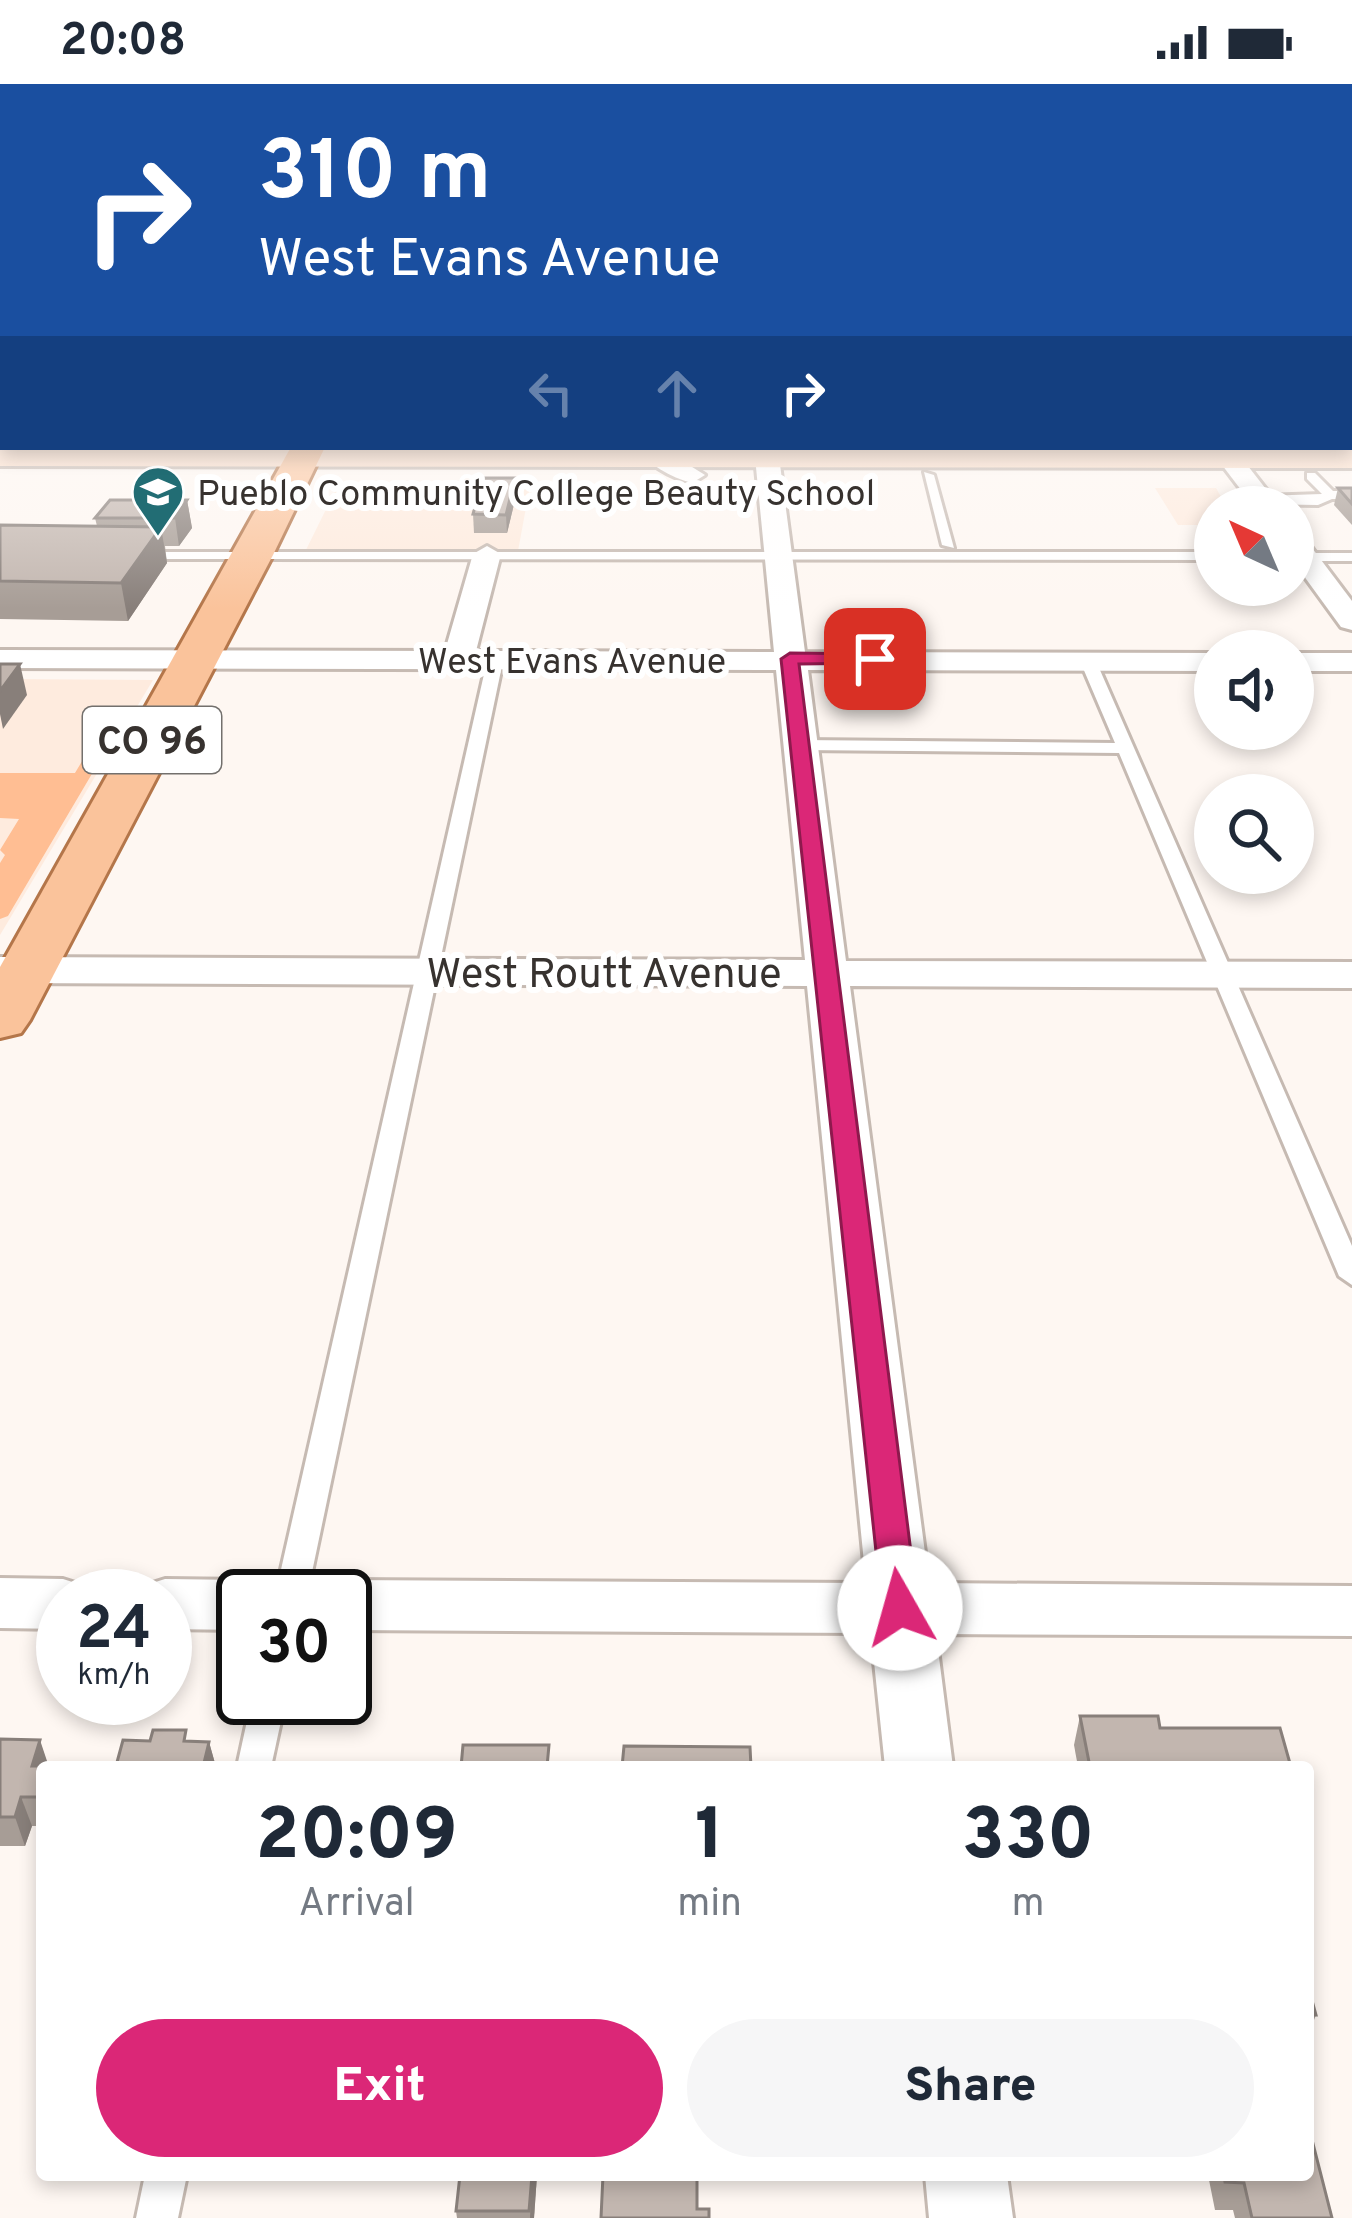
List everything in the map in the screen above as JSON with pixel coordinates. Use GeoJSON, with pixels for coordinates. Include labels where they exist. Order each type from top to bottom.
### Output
{"type":"FeatureCollection","features":[{"type":"Feature","properties":{"kind":"main road"},"geometry":{"type":"LineString","coordinates":[[0,456],[156,452],[692,475],[873,451],[1004,451],[1250,485]]}},
{"type":"Feature","properties":{"kind":"main road"},"geometry":{"type":"LineString","coordinates":[[0,474],[300,459],[651,452],[768,466],[928,475],[1250,485],[1337,470]]}},
{"type":"Feature","properties":{"kind":"main road","name":"CO 96"},"geometry":{"type":"LineString","coordinates":[[0,1020],[13,970],[196,660],[300,459]]}},
{"type":"Feature","properties":{"kind":"street"},"geometry":{"type":"LineString","coordinates":[[651,452],[692,475]]}},
{"type":"Feature","properties":{"kind":"street"},"geometry":{"type":"LineString","coordinates":[[768,466],[918,1761]]}},
{"type":"Feature","properties":{"kind":"street"},"geometry":{"type":"LineString","coordinates":[[458,660],[487,554]]}},
{"type":"Feature","properties":{"kind":"street"},"geometry":{"type":"LineString","coordinates":[[1314,573],[1352,621]]}},
{"type":"Feature","properties":{"kind":"street","name":"West Evans Avenue"},"geometry":{"type":"LineString","coordinates":[[0,659],[1194,662]]}},
{"type":"Feature","properties":{"kind":"street"},"geometry":{"type":"LineString","coordinates":[[1314,662],[1352,662]]}},
{"type":"Feature","properties":{"kind":"street","name":"West Routt Avenue"},"geometry":{"type":"LineString","coordinates":[[13,970],[1352,975]]}},
{"type":"Feature","properties":{"kind":"street"},"geometry":{"type":"LineString","coordinates":[[0,1603],[36,1604]]}},
{"type":"Feature","properties":{"kind":"street"},"geometry":{"type":"LineString","coordinates":[[372,1605],[1352,1612]]}},
{"type":"Feature","properties":{"kind":"street"},"geometry":{"type":"LineString","coordinates":[[967,2181],[971,2218]]}},
{"type":"Feature","properties":{"kind":"lane"},"geometry":{"type":"LineString","coordinates":[[1337,470],[1352,495]]}},
{"type":"Feature","properties":{"kind":"lane"},"geometry":{"type":"LineString","coordinates":[[928,475],[950,545]]}},
{"type":"Feature","properties":{"kind":"lane"},"geometry":{"type":"LineString","coordinates":[[121,554],[1194,556]]}},
{"type":"Feature","properties":{"kind":"lane"},"geometry":{"type":"LineString","coordinates":[[1314,554],[1352,557]]}},
{"type":"Feature","properties":{"kind":"lane"},"geometry":{"type":"LineString","coordinates":[[297,1569],[495,661]]}},
{"type":"Feature","properties":{"kind":"lane"},"geometry":{"type":"LineString","coordinates":[[1088,661],[1352,1276]]}},
{"type":"Feature","properties":{"kind":"lane"},"geometry":{"type":"LineString","coordinates":[[800,745],[1126,748]]}},
{"type":"Feature","properties":{"kind":"lane"},"geometry":{"type":"LineString","coordinates":[[255,1761],[263,1725]]}},
{"type":"Feature","properties":{"kind":"lane"},"geometry":{"type":"LineString","coordinates":[[157,2218],[165,2181]]}},
{"type":"Feature","properties":{"kind":"shaded area"},"geometry":{"type":"Polygon","coordinates":[[[338,485],[530,486],[518,551],[457,551],[455,558],[302,558],[338,485]]]}},
{"type":"Feature","properties":{"kind":"shaded area"},"geometry":{"type":"Polygon","coordinates":[[[1155,488],[1194,488],[1194,525],[1178,525],[1155,488]]]}},
{"type":"Feature","properties":{"kind":"shaded area"},"geometry":{"type":"Polygon","coordinates":[[[0,679],[153,680],[0,935],[0,679]]]}},
{"type":"Feature","properties":{"kind":"shaded area"},"geometry":{"type":"Polygon","coordinates":[[[115,706],[132,706],[8,916],[0,919],[0,863],[5,855],[0,850],[19,819],[0,818],[0,773],[75,773],[115,706]]]}},
{"type":"Feature","properties":{"kind":"building"},"geometry":{"type":"Polygon","coordinates":[[[483,478],[515,478],[506,515],[473,514],[483,478]]]}},
{"type":"Feature","properties":{"kind":"building"},"geometry":{"type":"Polygon","coordinates":[[[1338,488],[1352,488],[1352,504],[1338,488]]]}},
{"type":"Feature","properties":{"kind":"building"},"geometry":{"type":"Polygon","coordinates":[[[110,500],[187,500],[175,518],[95,518],[110,500]]]}},
{"type":"Feature","properties":{"kind":"building"},"geometry":{"type":"Polygon","coordinates":[[[0,525],[161,527],[121,583],[0,581],[0,525]]]}},
{"type":"Feature","properties":{"kind":"building"},"geometry":{"type":"Polygon","coordinates":[[[0,664],[20,664],[0,691],[0,664]]]}},
{"type":"Feature","properties":{"kind":"building"},"geometry":{"type":"Polygon","coordinates":[[[1080,1716],[1158,1716],[1160,1728],[1280,1728],[1289,1761],[1089,1761],[1080,1716]]]}},
{"type":"Feature","properties":{"kind":"building"},"geometry":{"type":"Polygon","coordinates":[[[153,1730],[186,1730],[184,1741],[209,1742],[204,1761],[117,1761],[123,1740],[150,1741],[153,1730]]]}},
{"type":"Feature","properties":{"kind":"building"},"geometry":{"type":"Polygon","coordinates":[[[0,1739],[40,1740],[32,1766],[36,1766],[36,1797],[21,1797],[15,1817],[0,1817],[0,1739]]]}},
{"type":"Feature","properties":{"kind":"building"},"geometry":{"type":"Polygon","coordinates":[[[463,1745],[549,1745],[548,1761],[462,1761],[463,1745]]]}},
{"type":"Feature","properties":{"kind":"building"},"geometry":{"type":"Polygon","coordinates":[[[624,1746],[750,1747],[751,1761],[623,1761],[624,1746]]]}},
{"type":"Feature","properties":{"kind":"building"},"geometry":{"type":"Polygon","coordinates":[[[1314,2148],[1332,2218],[1252,2218],[1244,2183],[1225,2182],[1314,2181],[1314,2148]]]}},
{"type":"Feature","properties":{"kind":"building"},"geometry":{"type":"Polygon","coordinates":[[[459,2181],[532,2181],[529,2211],[456,2211],[459,2181]]]}},
{"type":"Feature","properties":{"kind":"building"},"geometry":{"type":"Polygon","coordinates":[[[603,2181],[697,2181],[697,2209],[709,2209],[709,2218],[601,2218],[603,2181]]]}},
{"type":"Feature","properties":{"kind":"place","name":"Pueblo Community College Beauty School"},"geometry":{"type":"Point","coordinates":[158,538]}},
{"type":"Feature","properties":{"kind":"route"},"geometry":{"type":"LineString","coordinates":[[875,659],[790,659],[900,1608]]}}]}
